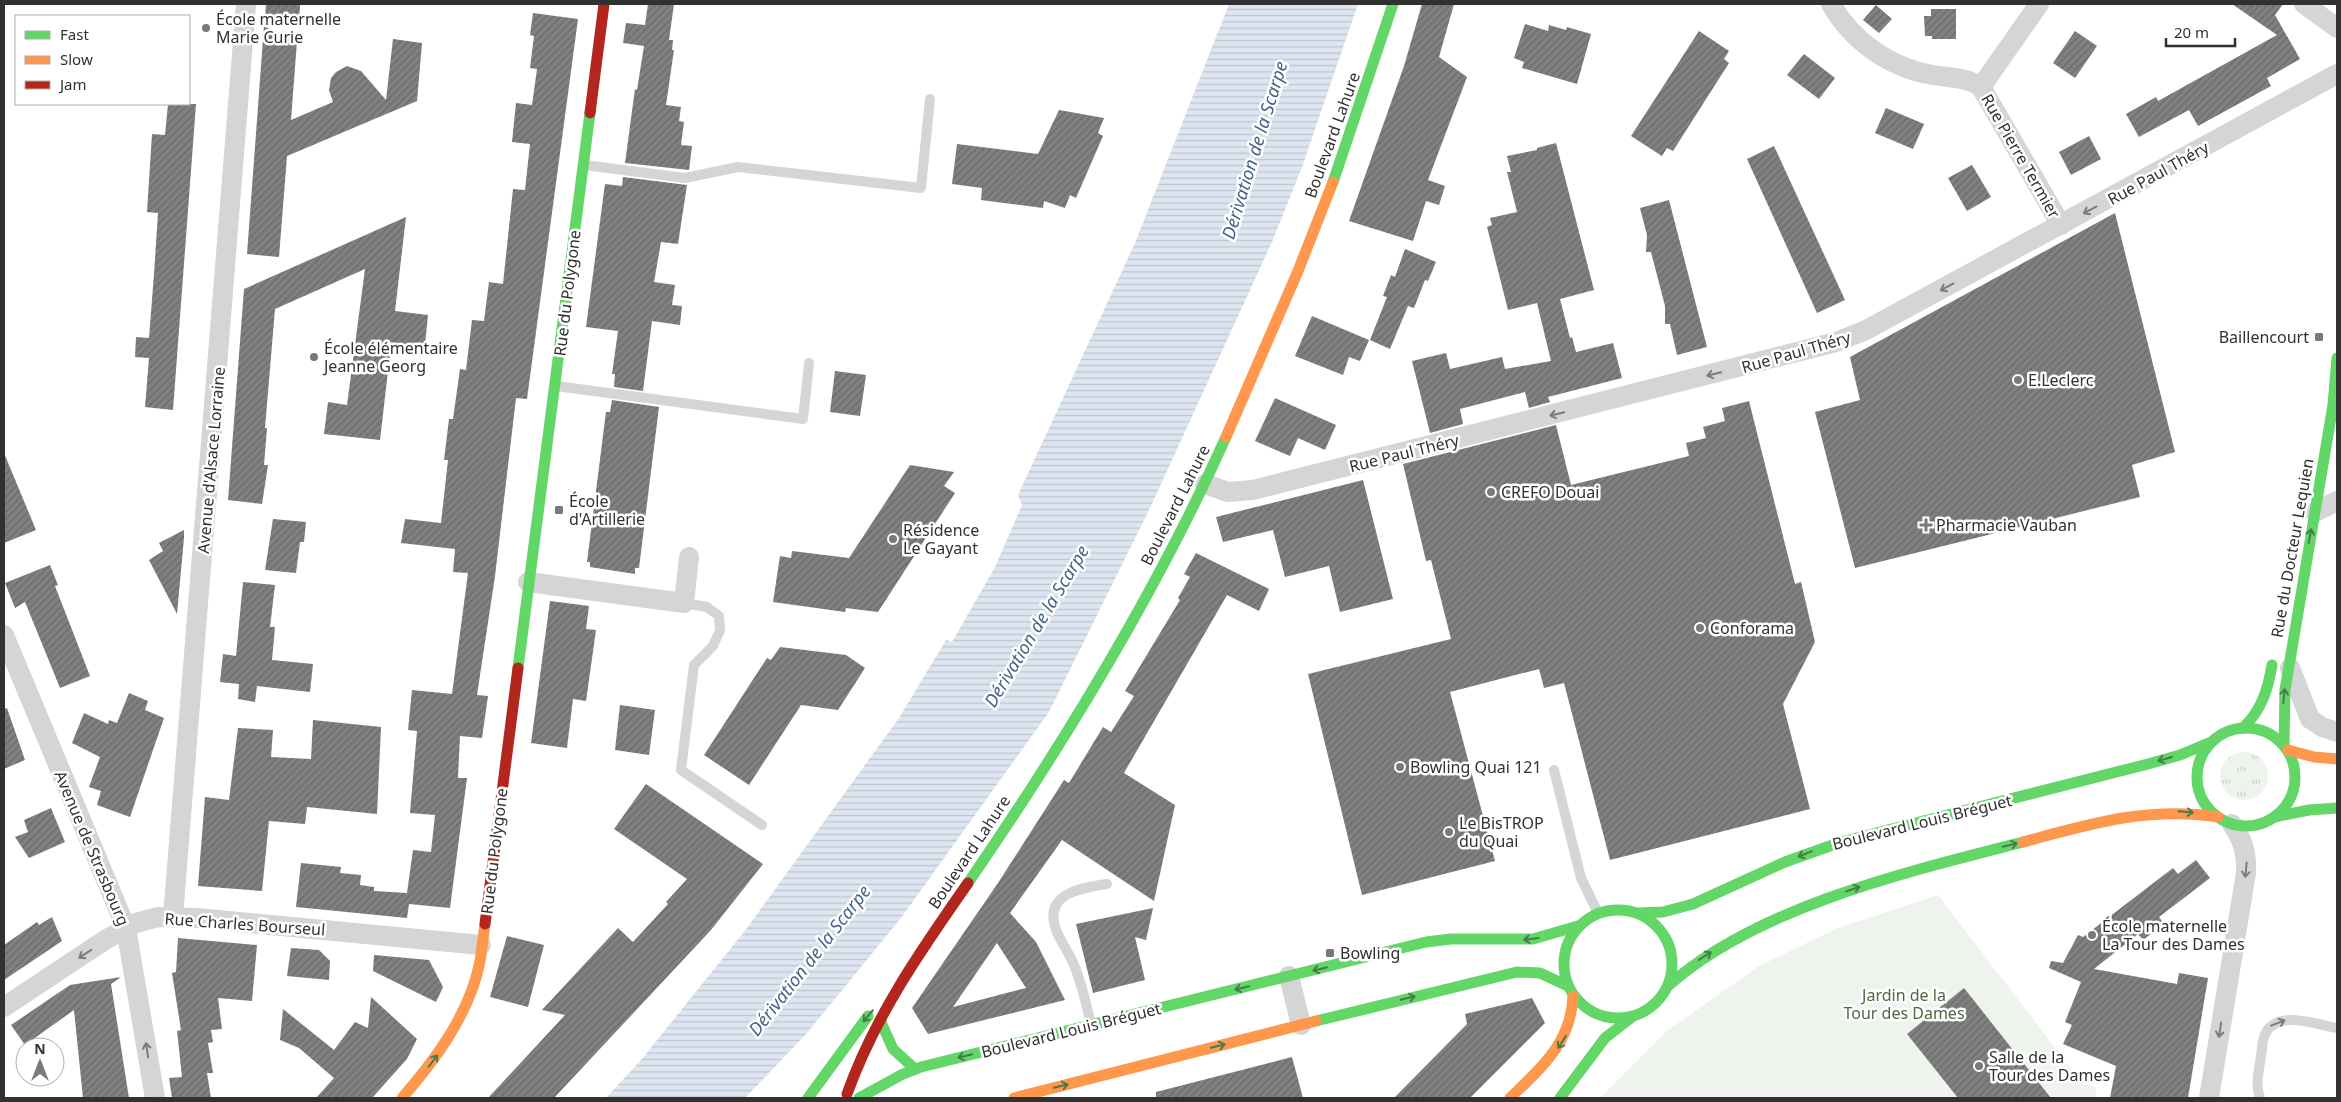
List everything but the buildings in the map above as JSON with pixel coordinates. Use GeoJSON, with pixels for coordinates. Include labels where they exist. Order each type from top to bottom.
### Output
{"type":"FeatureCollection","features":[{"type":"Feature","properties":{"kind":"main road","name":"Rue du Polygone"},"geometry":{"type":"LineString","coordinates":[[402,1098],[432,1064],[461,1015],[474,986],[482,945],[604,4]]}},
{"type":"Feature","properties":{"kind":"main road","name":"Boulevard Lahure"},"geometry":{"type":"LineString","coordinates":[[841,1093],[901,980],[1018,809],[1090,695],[1142,604],[1205,484],[1267,351],[1306,253],[1353,126],[1393,4]]}},
{"type":"Feature","properties":{"kind":"main road"},"geometry":{"type":"LineString","coordinates":[[2322,400],[2337,353]]}},
{"type":"Feature","properties":{"kind":"main road","name":"Rue du Docteur Lequien"},"geometry":{"type":"LineString","coordinates":[[2244,727],[2263,705],[2281,660],[2314,512],[2333,405],[2337,358]]}},
{"type":"Feature","properties":{"kind":"main road","name":"Rue du Docteur Lequien"},"geometry":{"type":"LineString","coordinates":[[2281,660],[2286,748]]}},
{"type":"Feature","properties":{"kind":"main road"},"geometry":{"type":"LineString","coordinates":[[2225,821],[2202,800],[2196,777],[2199,762],[2211,742],[2229,730],[2244,727],[2266,731],[2286,748],[2308,756],[2337,759]]}},
{"type":"Feature","properties":{"kind":"main road","name":"Boulevard Louis Bréguet"},"geometry":{"type":"LineString","coordinates":[[1638,913],[1662,912],[1693,904],[1786,862],[1841,842],[2148,764],[2180,755],[2211,742]]}},
{"type":"Feature","properties":{"kind":"main road"},"geometry":{"type":"LineString","coordinates":[[2274,817],[2289,801],[2294,786],[2295,772],[2286,748]]}},
{"type":"Feature","properties":{"kind":"main road"},"geometry":{"type":"LineString","coordinates":[[1560,1098],[1605,1038],[1632,1016],[1653,1005],[1668,986],[1699,959],[1830,896],[1914,869],[2127,816],[2175,811],[2254,825],[2274,817],[2309,810],[2337,808]]}},
{"type":"Feature","properties":{"kind":"main road"},"geometry":{"type":"LineString","coordinates":[[1510,1098],[1553,1055],[1566,1037],[1573,1014],[1571,991],[1564,970],[1564,955],[1569,939],[1578,926],[1598,913],[1622,909],[1638,913],[1653,922],[1668,943],[1672,960],[1668,986]]}},
{"type":"Feature","properties":{"kind":"main road","name":"Boulevard Louis Bréguet"},"geometry":{"type":"LineString","coordinates":[[859,1098],[915,1069],[1439,939],[1526,940],[1547,936],[1578,926]]}},
{"type":"Feature","properties":{"kind":"main road"},"geometry":{"type":"LineString","coordinates":[[1014,1098],[1517,971],[1542,972],[1571,991],[1585,1007],[1599,1015],[1616,1018],[1632,1016]]}},
{"type":"Feature","properties":{"kind":"main road","name":"Boulevard Lahure"},"geometry":{"type":"LineString","coordinates":[[808,1098],[866,1018],[901,980]]}},
{"type":"Feature","properties":{"kind":"main road"},"geometry":{"type":"LineString","coordinates":[[880,1020],[893,1049],[915,1069]]}},
{"type":"Feature","properties":{"kind":"main road"},"geometry":{"type":"LineString","coordinates":[[808,1098],[841,1093]]}},
{"type":"Feature","properties":{"kind":"street","name":"Avenue d'Alsace Lorraine"},"geometry":{"type":"LineString","coordinates":[[173,916],[246,4]]}},
{"type":"Feature","properties":{"kind":"street","name":"Rue Pierre Termier"},"geometry":{"type":"LineString","coordinates":[[1831,4],[1854,36],[1891,61],[1916,71],[1963,79],[1981,87],[2061,225]]}},
{"type":"Feature","properties":{"kind":"street"},"geometry":{"type":"LineString","coordinates":[[1981,87],[2039,4]]}},
{"type":"Feature","properties":{"kind":"street"},"geometry":{"type":"LineString","coordinates":[[2304,4],[2337,28]]}},
{"type":"Feature","properties":{"kind":"street","name":"Rue Paul Théry"},"geometry":{"type":"LineString","coordinates":[[1205,484],[1228,492],[1253,490],[1836,342],[1866,330],[2164,170],[2337,74]]}},
{"type":"Feature","properties":{"kind":"street"},"geometry":{"type":"LineString","coordinates":[[2314,512],[2337,501]]}},
{"type":"Feature","properties":{"kind":"street"},"geometry":{"type":"LineString","coordinates":[[528,582],[684,603],[689,557]]}},
{"type":"Feature","properties":{"kind":"street","name":"Avenue de Strasbourg"},"geometry":{"type":"LineString","coordinates":[[4,635],[126,928],[155,1098]]}},
{"type":"Feature","properties":{"kind":"street"},"geometry":{"type":"LineString","coordinates":[[2281,660],[2296,687],[2310,719],[2322,727],[2337,732]]}},
{"type":"Feature","properties":{"kind":"street"},"geometry":{"type":"LineString","coordinates":[[2209,1098],[2246,873],[2243,842],[2225,821]]}},
{"type":"Feature","properties":{"kind":"street","name":"Rue Charles Bourseul"},"geometry":{"type":"LineString","coordinates":[[4,1007],[126,928],[144,920],[173,916],[482,945]]}},
{"type":"Feature","properties":{"kind":"street"},"geometry":{"type":"LineString","coordinates":[[1289,976],[1302,1025]]}},
{"type":"Feature","properties":{"kind":"lane"},"geometry":{"type":"LineString","coordinates":[[583,165],[685,178],[738,167],[922,188],[930,99]]}},
{"type":"Feature","properties":{"kind":"lane"},"geometry":{"type":"LineString","coordinates":[[554,386],[803,419],[809,363]]}},
{"type":"Feature","properties":{"kind":"lane"},"geometry":{"type":"LineString","coordinates":[[684,603],[707,607],[719,616],[720,630],[713,646],[694,665],[681,770],[762,825]]}},
{"type":"Feature","properties":{"kind":"lane"},"geometry":{"type":"LineString","coordinates":[[1554,770],[1581,878],[1598,913]]}},
{"type":"Feature","properties":{"kind":"lane"},"geometry":{"type":"LineString","coordinates":[[1091,1025],[1080,982],[1056,927],[1055,913],[1062,898],[1073,890],[1107,884]]}},
{"type":"Feature","properties":{"kind":"lane"},"geometry":{"type":"LineString","coordinates":[[2260,1098],[2256,1086],[2264,1037],[2270,1026],[2279,1021],[2291,1020],[2337,1028]]}},
{"type":"Feature","properties":{"kind":"green space"},"geometry":{"type":"Polygon","coordinates":[[[2244,752],[2253,754],[2261,759],[2266,767],[2268,776],[2266,785],[2261,793],[2253,798],[2244,800],[2235,798],[2227,793],[2222,785],[2220,776],[2222,767],[2227,759],[2235,754],[2244,752]]]}},
{"type":"Feature","properties":{"kind":"green space","name":"Jardin de la Tour des Dames"},"geometry":{"type":"Polygon","coordinates":[[[1938,895],[2082,1083],[2097,1088],[2095,1098],[1600,1098],[1667,1031],[1759,966],[1838,928],[1938,895]]]}},
{"type":"Feature","properties":{"kind":"water","name":"Dérivation de la Scarpe"},"geometry":{"type":"Polygon","coordinates":[[[1229,4],[1358,4],[1302,167],[1272,242],[1150,508],[1049,712],[901,918],[807,1033],[745,1098],[606,1098],[641,1060],[744,932],[899,718],[946,640],[952,642],[995,567],[1022,505],[1018,495],[1135,243],[1229,4]]]}},
{"type":"Feature","properties":{"kind":"traffic: fast"},"geometry":{"type":"LineString","coordinates":[[1333,182],[1393,4]]}},
{"type":"Feature","properties":{"kind":"traffic: fast"},"geometry":{"type":"LineString","coordinates":[[518,668],[590,113]]}},
{"type":"Feature","properties":{"kind":"traffic: fast"},"geometry":{"type":"LineString","coordinates":[[2284,745],[2285,690],[2333,405],[2337,358]]}},
{"type":"Feature","properties":{"kind":"traffic: fast"},"geometry":{"type":"LineString","coordinates":[[968,883],[1039,776],[1107,666],[1170,553],[1226,437]]}},
{"type":"Feature","properties":{"kind":"traffic: fast"},"geometry":{"type":"LineString","coordinates":[[2244,727],[2260,706],[2272,665]]}},
{"type":"Feature","properties":{"kind":"traffic: fast"},"geometry":{"type":"LineString","coordinates":[[2246,728],[2265,731],[2281,742],[2292,758],[2295,777],[2292,796],[2281,812],[2265,823],[2246,826],[2227,823],[2211,812],[2200,796],[2197,777],[2200,758],[2211,742],[2227,731],[2246,728]]}},
{"type":"Feature","properties":{"kind":"traffic: fast"},"geometry":{"type":"LineString","coordinates":[[1638,913],[1663,912],[1693,904],[1785,862],[1841,842],[2148,764],[2180,755],[2211,742]]}},
{"type":"Feature","properties":{"kind":"traffic: fast"},"geometry":{"type":"LineString","coordinates":[[2274,817],[2309,810],[2337,808]]}},
{"type":"Feature","properties":{"kind":"traffic: fast"},"geometry":{"type":"LineString","coordinates":[[1668,986],[1704,958],[1745,934],[1789,913],[1884,879],[2023,842]]}},
{"type":"Feature","properties":{"kind":"traffic: fast"},"geometry":{"type":"LineString","coordinates":[[1618,910],[1639,914],[1657,925],[1668,943],[1672,964],[1668,985],[1657,1003],[1639,1014],[1618,1018],[1597,1014],[1579,1003],[1568,985],[1564,964],[1568,943],[1579,925],[1597,914],[1618,910]]}},
{"type":"Feature","properties":{"kind":"traffic: fast"},"geometry":{"type":"LineString","coordinates":[[859,1098],[901,1075],[921,1067],[1426,942],[1451,939],[1533,939],[1578,926]]}},
{"type":"Feature","properties":{"kind":"traffic: fast"},"geometry":{"type":"LineString","coordinates":[[1316,1021],[1517,972],[1540,973],[1568,986]]}},
{"type":"Feature","properties":{"kind":"traffic: fast"},"geometry":{"type":"LineString","coordinates":[[808,1098],[868,1016]]}},
{"type":"Feature","properties":{"kind":"traffic: fast"},"geometry":{"type":"LineString","coordinates":[[1560,1098],[1605,1038],[1632,1017]]}},
{"type":"Feature","properties":{"kind":"traffic: fast"},"geometry":{"type":"LineString","coordinates":[[880,1020],[893,1049],[915,1069]]}},
{"type":"Feature","properties":{"kind":"traffic: slow"},"geometry":{"type":"LineString","coordinates":[[1226,437],[1298,271],[1333,182]]}},
{"type":"Feature","properties":{"kind":"traffic: slow"},"geometry":{"type":"LineString","coordinates":[[2288,750],[2314,757],[2337,759]]}},
{"type":"Feature","properties":{"kind":"traffic: slow"},"geometry":{"type":"LineString","coordinates":[[2023,842],[2096,823],[2143,815],[2192,814],[2218,817]]}},
{"type":"Feature","properties":{"kind":"traffic: slow"},"geometry":{"type":"LineString","coordinates":[[402,1098],[438,1053],[459,1020],[474,984],[479,966],[485,924]]}},
{"type":"Feature","properties":{"kind":"traffic: slow"},"geometry":{"type":"LineString","coordinates":[[1510,1098],[1533,1076],[1561,1041],[1571,1013],[1573,996]]}},
{"type":"Feature","properties":{"kind":"traffic: slow"},"geometry":{"type":"LineString","coordinates":[[1014,1098],[1316,1021]]}},
{"type":"Feature","properties":{"kind":"traffic: jam"},"geometry":{"type":"LineString","coordinates":[[590,113],[604,4]]}},
{"type":"Feature","properties":{"kind":"traffic: jam"},"geometry":{"type":"LineString","coordinates":[[485,924],[518,668]]}},
{"type":"Feature","properties":{"kind":"traffic: jam"},"geometry":{"type":"LineString","coordinates":[[847,1094],[871,1038],[900,984],[968,883]]}},
{"type":"Feature","properties":{"kind":"place","name":"École maternelle Marie Curie"},"geometry":{"type":"Point","coordinates":[206,28]}},
{"type":"Feature","properties":{"kind":"place","name":"Baillencourt"},"geometry":{"type":"Point","coordinates":[2319,337]}},
{"type":"Feature","properties":{"kind":"place","name":"École élémentaire Jeanne Georg"},"geometry":{"type":"Point","coordinates":[314,357]}},
{"type":"Feature","properties":{"kind":"place","name":"E.Leclerc"},"geometry":{"type":"Point","coordinates":[2018,380]}},
{"type":"Feature","properties":{"kind":"place","name":"CREFO Douai"},"geometry":{"type":"Point","coordinates":[1491,492]}},
{"type":"Feature","properties":{"kind":"place","name":"École d'Artillerie"},"geometry":{"type":"Point","coordinates":[559,510]}},
{"type":"Feature","properties":{"kind":"place","name":"Pharmacie Vauban"},"geometry":{"type":"Point","coordinates":[1926,525]}},
{"type":"Feature","properties":{"kind":"place","name":"Résidence Le Gayant"},"geometry":{"type":"Point","coordinates":[893,539]}},
{"type":"Feature","properties":{"kind":"place","name":"Conforama"},"geometry":{"type":"Point","coordinates":[1700,628]}},
{"type":"Feature","properties":{"kind":"place","name":"Bowling Quai 121"},"geometry":{"type":"Point","coordinates":[1400,767]}},
{"type":"Feature","properties":{"kind":"place","name":"Le BisTROP du Quai"},"geometry":{"type":"Point","coordinates":[1449,832]}},
{"type":"Feature","properties":{"kind":"place","name":"École maternelle La Tour des Dames"},"geometry":{"type":"Point","coordinates":[2092,935]}},
{"type":"Feature","properties":{"kind":"place","name":"Bowling"},"geometry":{"type":"Point","coordinates":[1330,953]}},
{"type":"Feature","properties":{"kind":"place","name":"Salle de la Tour des Dames"},"geometry":{"type":"Point","coordinates":[1979,1066]}}]}
